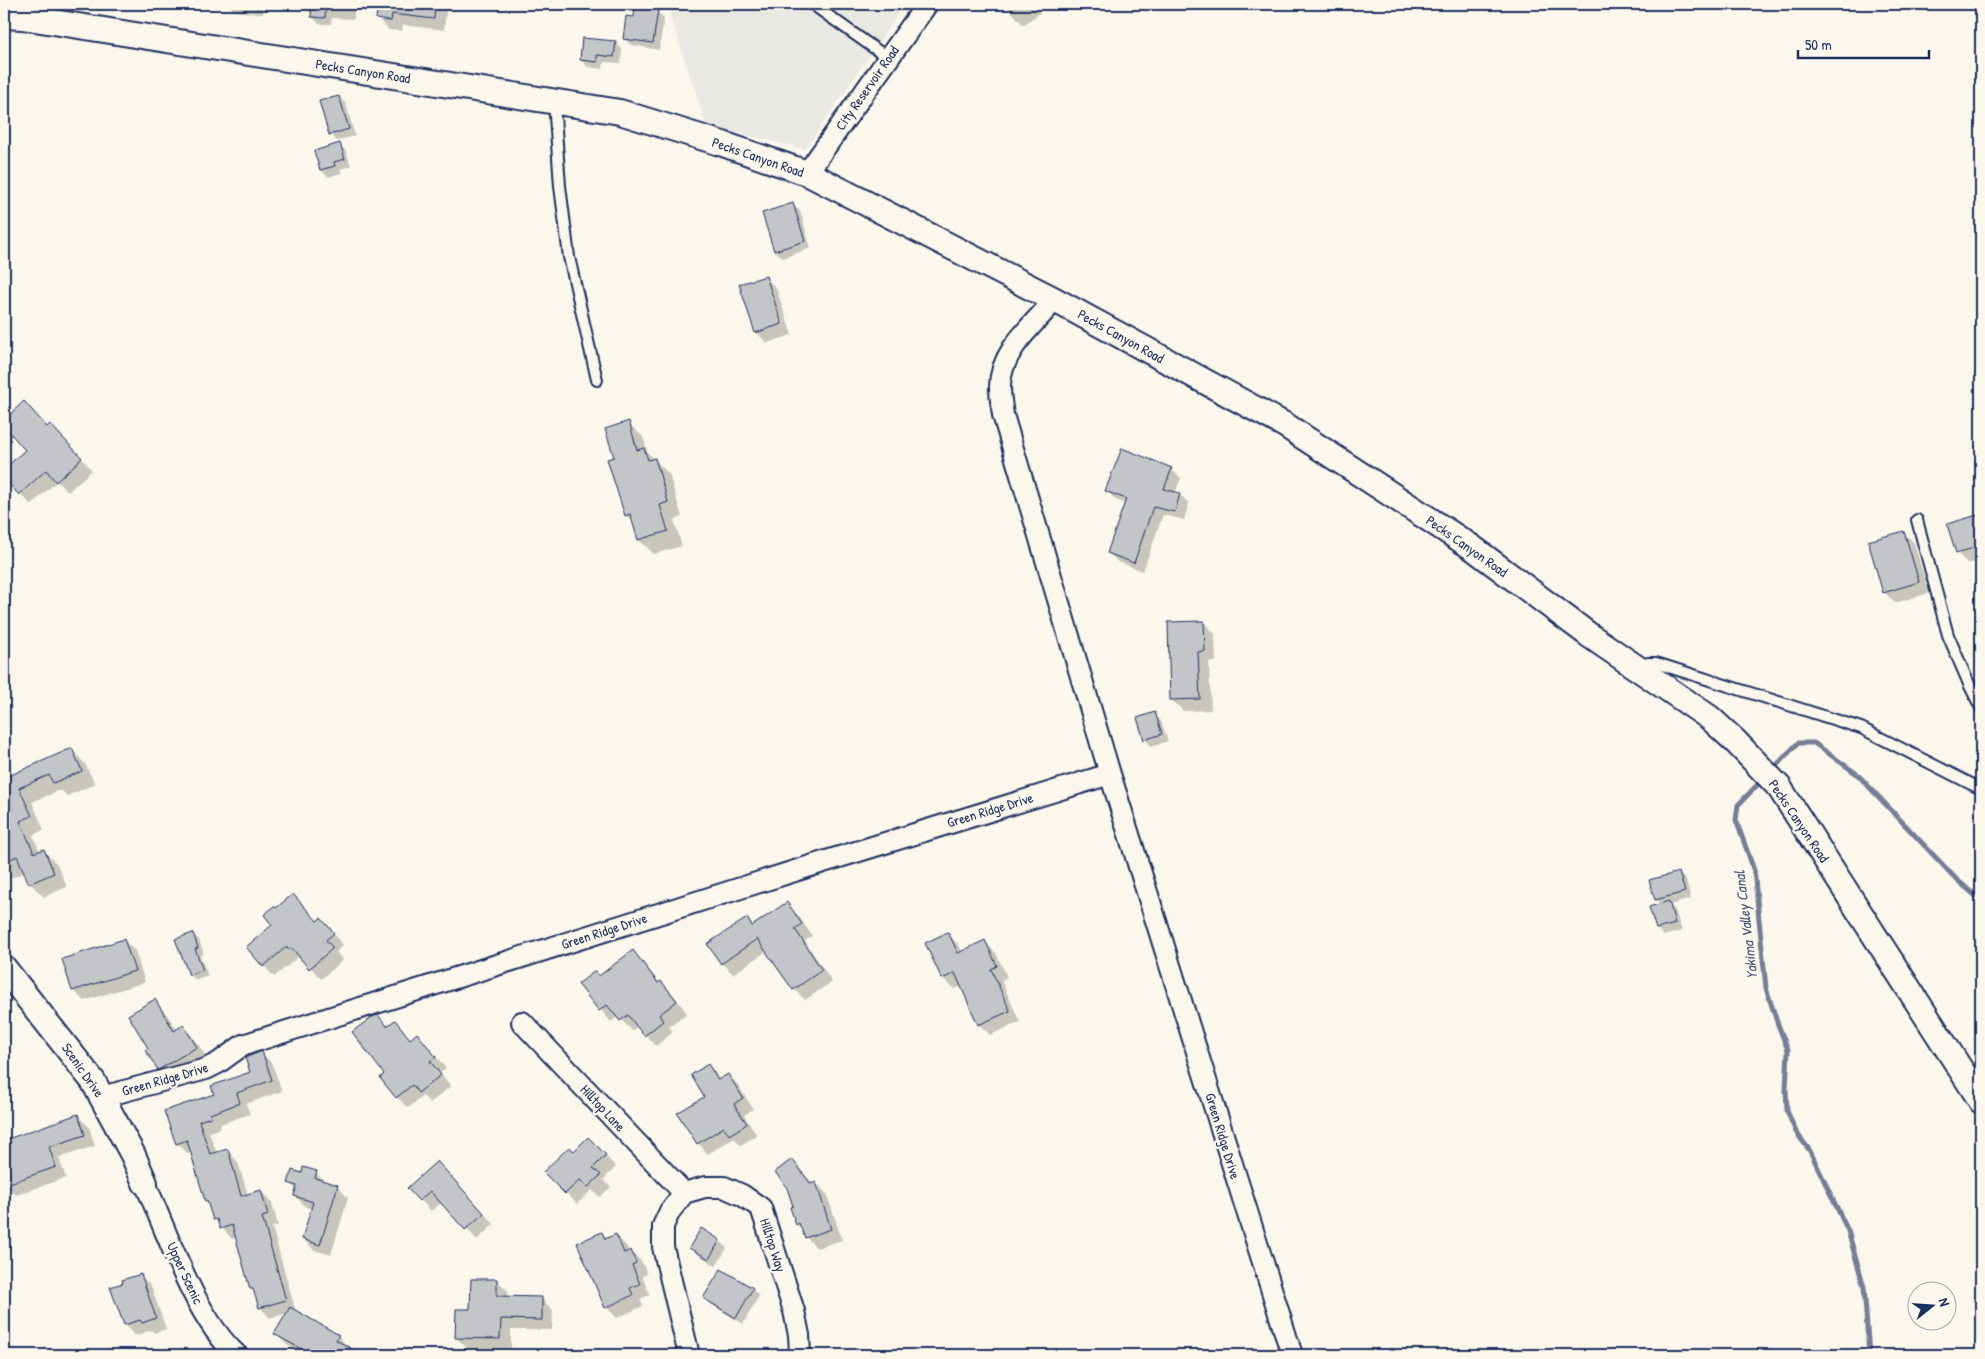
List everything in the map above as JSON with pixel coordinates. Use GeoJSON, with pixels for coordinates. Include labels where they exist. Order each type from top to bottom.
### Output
{"type":"FeatureCollection","features":[{"type":"Feature","properties":{"kind":"street","name":"City Reservoir Road"},"geometry":{"type":"LineString","coordinates":[[807,173],[927,4]]}},
{"type":"Feature","properties":{"kind":"street","name":"Pecks Canyon Road"},"geometry":{"type":"LineString","coordinates":[[4,16],[620,112],[723,144],[807,173],[1055,300],[1285,425],[1473,548],[1589,635],[1710,718],[1756,762],[1779,787],[1981,1101]]}},
{"type":"Feature","properties":{"kind":"street","name":"Green Ridge Drive"},"geometry":{"type":"LineString","coordinates":[[1055,300],[1011,350],[1001,374],[1000,388],[1003,416],[1110,774],[1292,1355]]}},
{"type":"Feature","properties":{"kind":"street","name":"Green Ridge Drive"},"geometry":{"type":"LineString","coordinates":[[102,1097],[206,1069],[218,1064],[243,1045],[810,866],[1110,774]]}},
{"type":"Feature","properties":{"kind":"street","name":"Scenic Drive"},"geometry":{"type":"LineString","coordinates":[[4,968],[93,1081],[133,1155],[145,1183]]}},
{"type":"Feature","properties":{"kind":"street","name":"Hilltop Lane"},"geometry":{"type":"LineString","coordinates":[[522,1022],[684,1193]]}},
{"type":"Feature","properties":{"kind":"street","name":"Upper Scenic"},"geometry":{"type":"LineString","coordinates":[[145,1183],[196,1300],[220,1336],[237,1355]]}},
{"type":"Feature","properties":{"kind":"street","name":"Hilltop Way"},"geometry":{"type":"LineString","coordinates":[[684,1193],[705,1187],[724,1187],[761,1208],[794,1312],[799,1335],[800,1355]]}},
{"type":"Feature","properties":{"kind":"street"},"geometry":{"type":"LineString","coordinates":[[684,1193],[670,1211],[663,1226],[663,1247],[690,1355]]}},
{"type":"Feature","properties":{"kind":"lane"},"geometry":{"type":"LineString","coordinates":[[812,4],[888,58]]}},
{"type":"Feature","properties":{"kind":"lane"},"geometry":{"type":"LineString","coordinates":[[554,102],[560,186],[569,257],[597,380]]}},
{"type":"Feature","properties":{"kind":"lane"},"geometry":{"type":"LineString","coordinates":[[1918,520],[1948,635],[1981,708]]}},
{"type":"Feature","properties":{"kind":"lane"},"geometry":{"type":"LineString","coordinates":[[1636,667],[1656,662],[1861,728],[1981,789]]}},
{"type":"Feature","properties":{"kind":"shaded area"},"geometry":{"type":"Polygon","coordinates":[[[666,4],[905,4],[805,149],[707,126],[666,4]]]}},
{"type":"Feature","properties":{"kind":"building"},"geometry":{"type":"Polygon","coordinates":[[[312,4],[326,4],[325,18],[311,17],[312,4]]]}},
{"type":"Feature","properties":{"kind":"building"},"geometry":{"type":"Polygon","coordinates":[[[378,4],[435,4],[434,19],[392,14],[391,21],[376,19],[378,4]]]}},
{"type":"Feature","properties":{"kind":"building"},"geometry":{"type":"Polygon","coordinates":[[[635,6],[658,10],[653,43],[623,39],[626,16],[634,17],[635,6]]]}},
{"type":"Feature","properties":{"kind":"building"},"geometry":{"type":"Polygon","coordinates":[[[582,38],[616,41],[614,57],[597,55],[597,62],[580,60],[582,38]]]}},
{"type":"Feature","properties":{"kind":"building"},"geometry":{"type":"Polygon","coordinates":[[[339,96],[349,129],[329,135],[319,101],[339,96]]]}},
{"type":"Feature","properties":{"kind":"building"},"geometry":{"type":"Polygon","coordinates":[[[340,143],[345,159],[334,162],[335,166],[320,170],[314,151],[340,143]]]}},
{"type":"Feature","properties":{"kind":"building"},"geometry":{"type":"Polygon","coordinates":[[[793,203],[805,241],[774,251],[762,213],[793,203]]]}},
{"type":"Feature","properties":{"kind":"building"},"geometry":{"type":"Polygon","coordinates":[[[766,276],[782,324],[755,333],[739,284],[766,276]]]}},
{"type":"Feature","properties":{"kind":"building"},"geometry":{"type":"Polygon","coordinates":[[[24,401],[47,427],[50,424],[82,458],[56,482],[46,470],[19,495],[4,478],[4,469],[25,450],[4,426],[4,420],[24,401]]]}},
{"type":"Feature","properties":{"kind":"building"},"geometry":{"type":"Polygon","coordinates":[[[629,421],[637,450],[644,448],[648,460],[655,458],[668,502],[660,505],[668,531],[638,540],[630,514],[625,516],[607,459],[614,457],[605,429],[629,421]]]}},
{"type":"Feature","properties":{"kind":"building"},"geometry":{"type":"Polygon","coordinates":[[[1122,448],[1172,468],[1164,489],[1180,493],[1175,512],[1153,507],[1134,563],[1107,553],[1126,499],[1105,491],[1122,448]]]}},
{"type":"Feature","properties":{"kind":"building"},"geometry":{"type":"Polygon","coordinates":[[[1981,514],[1981,546],[1956,553],[1947,524],[1981,514]]]}},
{"type":"Feature","properties":{"kind":"building"},"geometry":{"type":"Polygon","coordinates":[[[1904,531],[1919,582],[1883,593],[1868,541],[1904,531]]]}},
{"type":"Feature","properties":{"kind":"building"},"geometry":{"type":"Polygon","coordinates":[[[1204,621],[1205,651],[1198,652],[1200,699],[1170,700],[1168,622],[1204,621]]]}},
{"type":"Feature","properties":{"kind":"building"},"geometry":{"type":"Polygon","coordinates":[[[1155,712],[1162,734],[1144,740],[1137,718],[1155,712]]]}},
{"type":"Feature","properties":{"kind":"building"},"geometry":{"type":"Polygon","coordinates":[[[72,748],[82,771],[53,783],[49,775],[19,788],[32,816],[20,821],[34,853],[44,849],[54,873],[29,884],[17,856],[4,862],[4,778],[72,748]]]}},
{"type":"Feature","properties":{"kind":"building"},"geometry":{"type":"Polygon","coordinates":[[[1679,872],[1685,892],[1655,900],[1649,880],[1679,872]]]}},
{"type":"Feature","properties":{"kind":"building"},"geometry":{"type":"Polygon","coordinates":[[[293,894],[317,921],[321,918],[334,933],[326,940],[333,948],[309,969],[292,948],[289,950],[286,947],[263,967],[246,947],[272,925],[264,915],[293,894]]]}},
{"type":"Feature","properties":{"kind":"building"},"geometry":{"type":"Polygon","coordinates":[[[1669,901],[1675,924],[1656,929],[1649,907],[1669,901]]]}},
{"type":"Feature","properties":{"kind":"building"},"geometry":{"type":"Polygon","coordinates":[[[787,902],[802,924],[795,929],[822,970],[793,990],[757,939],[721,964],[707,944],[747,918],[752,926],[787,902]]]}},
{"type":"Feature","properties":{"kind":"building"},"geometry":{"type":"Polygon","coordinates":[[[948,932],[958,953],[985,940],[997,966],[991,969],[1010,1011],[978,1025],[955,973],[942,979],[925,943],[948,932]]]}},
{"type":"Feature","properties":{"kind":"building"},"geometry":{"type":"Polygon","coordinates":[[[193,933],[198,948],[195,949],[203,970],[189,975],[175,939],[193,933]]]}},
{"type":"Feature","properties":{"kind":"building"},"geometry":{"type":"Polygon","coordinates":[[[124,939],[135,971],[72,991],[62,959],[124,939]]]}},
{"type":"Feature","properties":{"kind":"building"},"geometry":{"type":"Polygon","coordinates":[[[633,950],[658,983],[661,981],[677,1001],[659,1015],[663,1021],[644,1036],[628,1015],[620,1021],[607,1005],[599,1011],[578,984],[595,971],[599,976],[633,950]]]}},
{"type":"Feature","properties":{"kind":"building"},"geometry":{"type":"Polygon","coordinates":[[[155,999],[174,1031],[183,1025],[197,1047],[158,1070],[145,1050],[148,1048],[128,1015],[155,999]]]}},
{"type":"Feature","properties":{"kind":"building"},"geometry":{"type":"Polygon","coordinates":[[[378,1015],[387,1026],[395,1020],[410,1039],[417,1033],[436,1057],[430,1061],[441,1075],[418,1093],[412,1085],[396,1098],[380,1078],[384,1074],[352,1032],[372,1017],[378,1015]]]}},
{"type":"Feature","properties":{"kind":"building"},"geometry":{"type":"Polygon","coordinates":[[[262,1051],[272,1080],[237,1093],[240,1103],[210,1114],[211,1117],[199,1121],[210,1154],[228,1149],[241,1196],[261,1190],[268,1215],[262,1217],[286,1300],[259,1308],[253,1289],[250,1289],[232,1225],[220,1229],[217,1219],[213,1220],[207,1201],[205,1201],[187,1140],[176,1144],[164,1111],[214,1094],[211,1086],[250,1072],[245,1058],[262,1051]]]}},
{"type":"Feature","properties":{"kind":"building"},"geometry":{"type":"Polygon","coordinates":[[[708,1064],[718,1080],[728,1074],[743,1098],[734,1104],[747,1124],[729,1135],[724,1127],[697,1144],[677,1113],[704,1097],[691,1075],[708,1064]]]}},
{"type":"Feature","properties":{"kind":"building"},"geometry":{"type":"Polygon","coordinates":[[[78,1114],[85,1135],[49,1147],[56,1167],[4,1185],[4,1152],[8,1151],[5,1140],[78,1114]]]}},
{"type":"Feature","properties":{"kind":"building"},"geometry":{"type":"Polygon","coordinates":[[[588,1137],[606,1155],[593,1168],[601,1175],[588,1187],[580,1180],[565,1194],[543,1172],[569,1147],[574,1151],[588,1137]]]}},
{"type":"Feature","properties":{"kind":"building"},"geometry":{"type":"Polygon","coordinates":[[[792,1159],[811,1184],[816,1182],[831,1229],[805,1238],[799,1223],[796,1225],[790,1207],[793,1206],[787,1188],[775,1172],[792,1159]]]}},
{"type":"Feature","properties":{"kind":"building"},"geometry":{"type":"Polygon","coordinates":[[[437,1161],[484,1213],[465,1230],[430,1191],[419,1201],[407,1188],[437,1161]]]}},
{"type":"Feature","properties":{"kind":"building"},"geometry":{"type":"Polygon","coordinates":[[[303,1167],[317,1171],[315,1178],[338,1185],[320,1245],[302,1239],[313,1202],[294,1196],[297,1186],[288,1183],[292,1170],[302,1173],[303,1167]]]}},
{"type":"Feature","properties":{"kind":"building"},"geometry":{"type":"Polygon","coordinates":[[[701,1228],[720,1240],[709,1259],[689,1248],[701,1228]]]}},
{"type":"Feature","properties":{"kind":"building"},"geometry":{"type":"Polygon","coordinates":[[[602,1232],[605,1239],[616,1234],[624,1253],[631,1250],[636,1263],[632,1265],[640,1284],[630,1288],[633,1295],[605,1308],[577,1243],[602,1232]]]}},
{"type":"Feature","properties":{"kind":"building"},"geometry":{"type":"Polygon","coordinates":[[[721,1269],[753,1288],[736,1318],[703,1298],[721,1269]]]}},
{"type":"Feature","properties":{"kind":"building"},"geometry":{"type":"Polygon","coordinates":[[[141,1274],[156,1318],[142,1323],[140,1320],[124,1325],[110,1287],[123,1283],[122,1280],[141,1274]]]}},
{"type":"Feature","properties":{"kind":"building"},"geometry":{"type":"Polygon","coordinates":[[[471,1279],[497,1279],[497,1296],[542,1297],[542,1320],[501,1319],[500,1339],[455,1338],[456,1309],[470,1309],[471,1279]]]}},
{"type":"Feature","properties":{"kind":"building"},"geometry":{"type":"Polygon","coordinates":[[[290,1307],[339,1335],[336,1340],[363,1355],[312,1355],[274,1334],[290,1307]]]}},
{"type":"Feature","properties":{"kind":"waterway","name":"Yakima Valley Canal"},"geometry":{"type":"LineString","coordinates":[[1771,771],[1798,743],[1814,743],[1857,774],[1957,880],[1981,900]]}},
{"type":"Feature","properties":{"kind":"waterway","name":"Yakima Valley Canal"},"geometry":{"type":"LineString","coordinates":[[1763,779],[1738,805],[1736,820],[1754,870],[1766,988],[1788,1050],[1787,1111],[1796,1132],[1810,1151],[1848,1231],[1864,1287],[1869,1355]]}}]}
